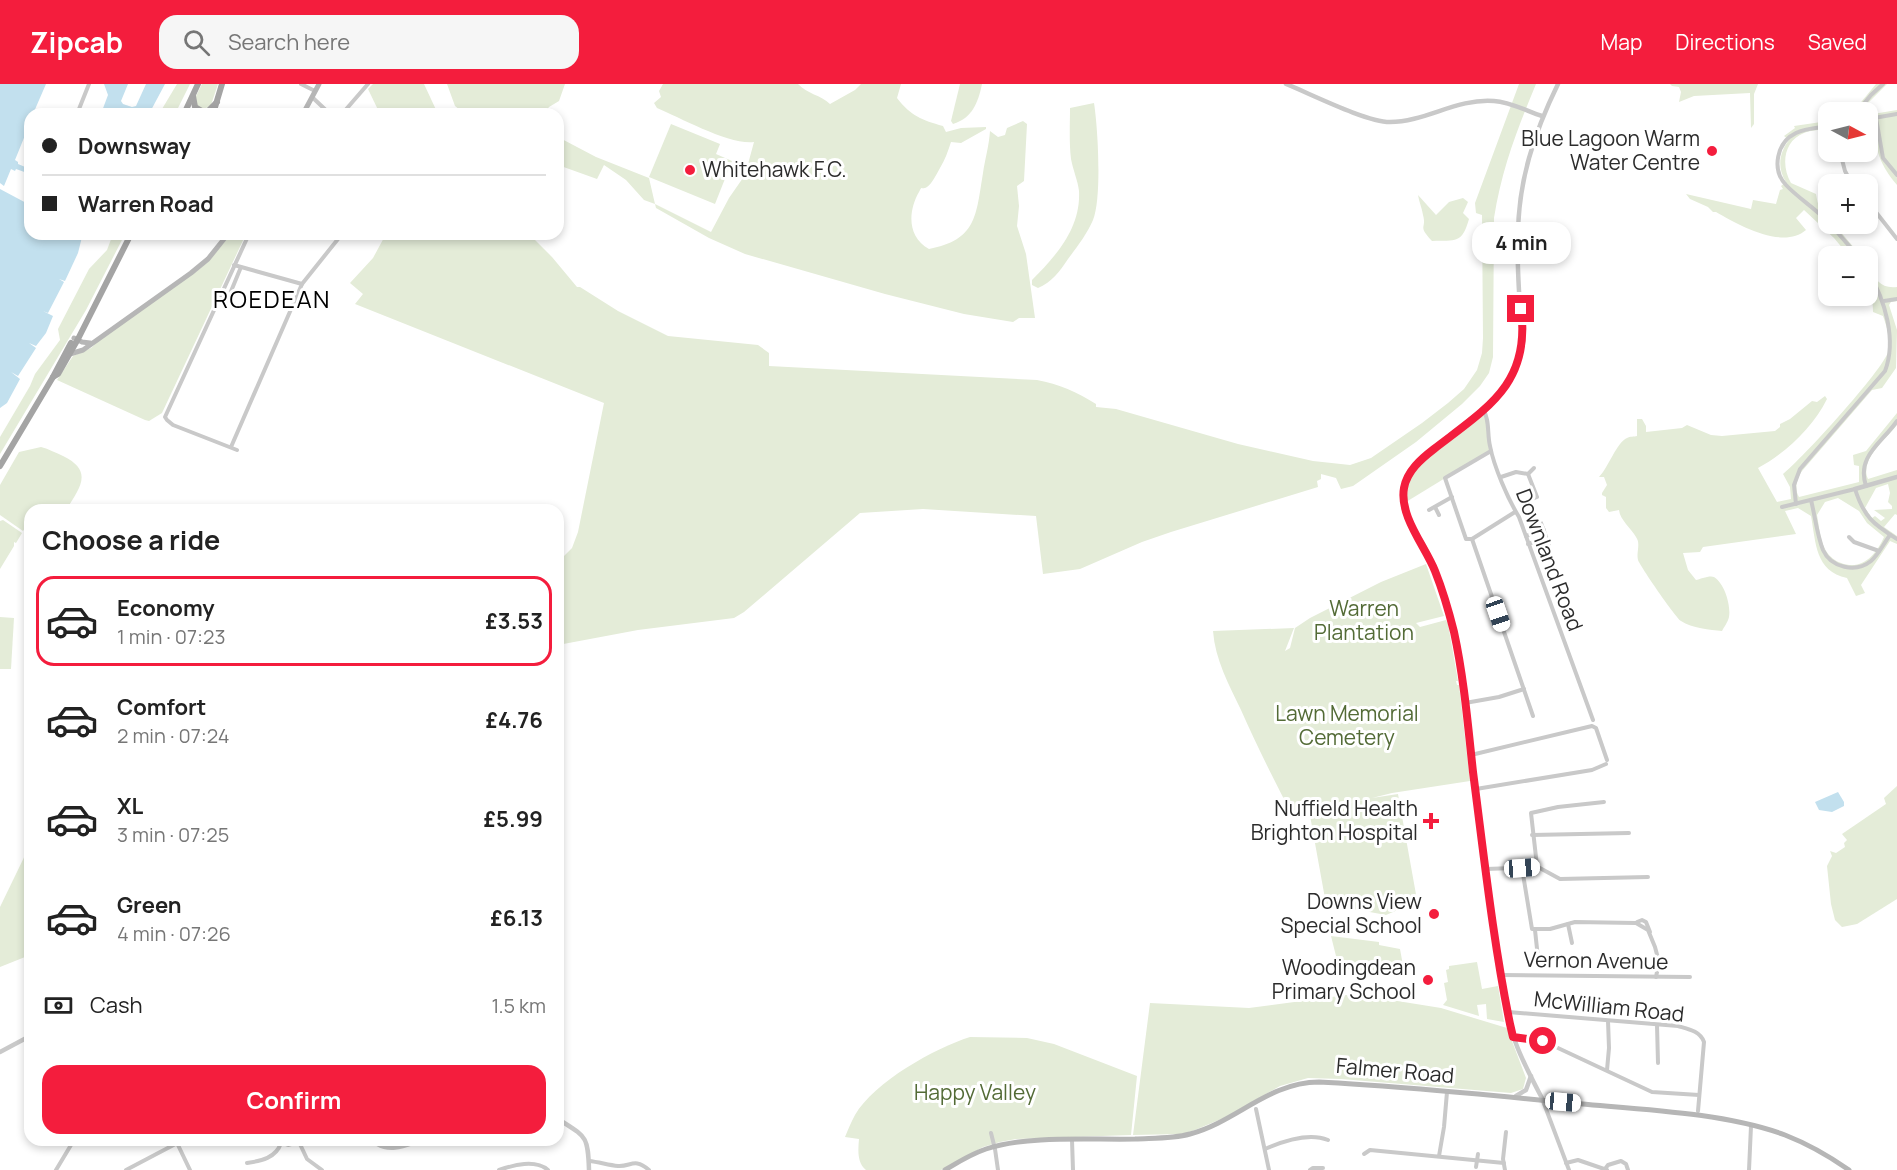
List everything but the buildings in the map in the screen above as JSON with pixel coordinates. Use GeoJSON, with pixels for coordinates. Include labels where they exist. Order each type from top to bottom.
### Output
{"type":"FeatureCollection","features":[{"type":"Feature","properties":{"kind":"main road"},"geometry":{"type":"LineString","coordinates":[[187,108],[198,84]]}},
{"type":"Feature","properties":{"kind":"main road"},"geometry":{"type":"LineString","coordinates":[[215,108],[222,84]]}},
{"type":"Feature","properties":{"kind":"main road"},"geometry":{"type":"LineString","coordinates":[[306,108],[319,84]]}},
{"type":"Feature","properties":{"kind":"main road"},"geometry":{"type":"LineString","coordinates":[[193,96],[197,108]]}},
{"type":"Feature","properties":{"kind":"main road"},"geometry":{"type":"LineString","coordinates":[[211,108],[217,102]]}},
{"type":"Feature","properties":{"kind":"main road"},"geometry":{"type":"LineString","coordinates":[[0,466],[77,337],[128,240]]}},
{"type":"Feature","properties":{"kind":"main road"},"geometry":{"type":"LineString","coordinates":[[70,354],[80,352],[191,273],[208,259],[223,240]]}},
{"type":"Feature","properties":{"kind":"main road"},"geometry":{"type":"LineString","coordinates":[[77,337],[90,343]]}},
{"type":"Feature","properties":{"kind":"main road"},"geometry":{"type":"LineString","coordinates":[[53,377],[58,374],[70,354],[77,337]]}},
{"type":"Feature","properties":{"kind":"main road","name":"Falmer Road"},"geometry":{"type":"LineString","coordinates":[[945,1170],[976,1153],[995,1146],[1023,1141],[1189,1135],[1219,1123],[1277,1089],[1305,1082],[1329,1082],[1516,1096],[1679,1114],[1750,1126],[1801,1142],[1849,1170]]}},
{"type":"Feature","properties":{"kind":"street"},"geometry":{"type":"LineString","coordinates":[[79,108],[89,84]]}},
{"type":"Feature","properties":{"kind":"street"},"geometry":{"type":"LineString","coordinates":[[301,84],[315,91]]}},
{"type":"Feature","properties":{"kind":"street"},"geometry":{"type":"LineString","coordinates":[[347,108],[368,84]]}},
{"type":"Feature","properties":{"kind":"street"},"geometry":{"type":"LineString","coordinates":[[1286,84],[1369,118],[1385,122],[1410,120],[1456,106],[1486,101],[1503,102],[1542,116]]}},
{"type":"Feature","properties":{"kind":"street"},"geometry":{"type":"LineString","coordinates":[[1558,84],[1542,116],[1527,163],[1519,202],[1518,274],[1523,335],[1516,369],[1505,388],[1483,409],[1416,464],[1406,481],[1403,497],[1406,514],[1426,549],[1445,597],[1455,639],[1485,869],[1513,1037],[1543,1100],[1569,1170]]}},
{"type":"Feature","properties":{"kind":"street"},"geometry":{"type":"LineString","coordinates":[[1865,102],[1883,84]]}},
{"type":"Feature","properties":{"kind":"street"},"geometry":{"type":"LineString","coordinates":[[312,98],[323,108]]}},
{"type":"Feature","properties":{"kind":"street"},"geometry":{"type":"LineString","coordinates":[[1878,118],[1897,114]]}},
{"type":"Feature","properties":{"kind":"street"},"geometry":{"type":"LineString","coordinates":[[1818,128],[1800,131],[1791,136],[1780,149],[1778,167],[1785,184],[1818,213]]}},
{"type":"Feature","properties":{"kind":"street"},"geometry":{"type":"LineString","coordinates":[[1878,131],[1882,158],[1897,175]]}},
{"type":"Feature","properties":{"kind":"street"},"geometry":{"type":"LineString","coordinates":[[1878,215],[1897,239]]}},
{"type":"Feature","properties":{"kind":"street"},"geometry":{"type":"LineString","coordinates":[[1839,234],[1849,246]]}},
{"type":"Feature","properties":{"kind":"street"},"geometry":{"type":"LineString","coordinates":[[237,450],[174,425],[165,417],[246,240]]}},
{"type":"Feature","properties":{"kind":"street"},"geometry":{"type":"LineString","coordinates":[[231,447],[302,284],[337,240]]}},
{"type":"Feature","properties":{"kind":"street"},"geometry":{"type":"LineString","coordinates":[[234,264],[302,284]]}},
{"type":"Feature","properties":{"kind":"street"},"geometry":{"type":"LineString","coordinates":[[227,301],[241,267]]}},
{"type":"Feature","properties":{"kind":"street"},"geometry":{"type":"LineString","coordinates":[[1878,290],[1896,337]]}},
{"type":"Feature","properties":{"kind":"street"},"geometry":{"type":"LineString","coordinates":[[1884,301],[1897,299]]}},
{"type":"Feature","properties":{"kind":"street"},"geometry":{"type":"LineString","coordinates":[[1796,504],[1794,488],[1798,472],[1887,369],[1896,347]]}},
{"type":"Feature","properties":{"kind":"street","name":"Downland Road"},"geometry":{"type":"LineString","coordinates":[[1483,409],[1487,416],[1491,451],[1519,517],[1593,720]]}},
{"type":"Feature","properties":{"kind":"street"},"geometry":{"type":"LineString","coordinates":[[1866,486],[1863,473],[1865,461],[1897,421]]}},
{"type":"Feature","properties":{"kind":"street"},"geometry":{"type":"LineString","coordinates":[[1491,451],[1445,478],[1466,539],[1472,539],[1515,512]]}},
{"type":"Feature","properties":{"kind":"street"},"geometry":{"type":"LineString","coordinates":[[1501,477],[1515,473],[1528,474],[1534,468]]}},
{"type":"Feature","properties":{"kind":"street"},"geometry":{"type":"LineString","coordinates":[[1528,474],[1537,497]]}},
{"type":"Feature","properties":{"kind":"street"},"geometry":{"type":"LineString","coordinates":[[1782,507],[1897,477]]}},
{"type":"Feature","properties":{"kind":"street"},"geometry":{"type":"LineString","coordinates":[[1855,489],[1867,517],[1897,539]]}},
{"type":"Feature","properties":{"kind":"street"},"geometry":{"type":"LineString","coordinates":[[1532,499],[1543,496]]}},
{"type":"Feature","properties":{"kind":"street"},"geometry":{"type":"LineString","coordinates":[[1429,510],[1452,497]]}},
{"type":"Feature","properties":{"kind":"street"},"geometry":{"type":"LineString","coordinates":[[1811,500],[1823,550],[1832,562],[1845,567],[1860,567],[1870,561],[1890,534]]}},
{"type":"Feature","properties":{"kind":"street"},"geometry":{"type":"LineString","coordinates":[[1436,507],[1438,514]]}},
{"type":"Feature","properties":{"kind":"street"},"geometry":{"type":"LineString","coordinates":[[1541,523],[1549,545]]}},
{"type":"Feature","properties":{"kind":"street"},"geometry":{"type":"LineString","coordinates":[[1526,536],[1544,530]]}},
{"type":"Feature","properties":{"kind":"street"},"geometry":{"type":"LineString","coordinates":[[1849,537],[1854,542],[1879,551]]}},
{"type":"Feature","properties":{"kind":"street"},"geometry":{"type":"LineString","coordinates":[[1528,544],[1546,538]]}},
{"type":"Feature","properties":{"kind":"street"},"geometry":{"type":"LineString","coordinates":[[1472,539],[1533,716]]}},
{"type":"Feature","properties":{"kind":"street"},"geometry":{"type":"LineString","coordinates":[[1465,703],[1524,689]]}},
{"type":"Feature","properties":{"kind":"street"},"geometry":{"type":"LineString","coordinates":[[1471,754],[1594,726],[1607,762],[1592,770],[1476,789]]}},
{"type":"Feature","properties":{"kind":"street"},"geometry":{"type":"LineString","coordinates":[[1537,867],[1531,813],[1604,802]]}},
{"type":"Feature","properties":{"kind":"street"},"geometry":{"type":"LineString","coordinates":[[1532,835],[1629,833]]}},
{"type":"Feature","properties":{"kind":"street"},"geometry":{"type":"LineString","coordinates":[[1485,869],[1537,867],[1560,879],[1648,877]]}},
{"type":"Feature","properties":{"kind":"street"},"geometry":{"type":"LineString","coordinates":[[1522,868],[1538,958]]}},
{"type":"Feature","properties":{"kind":"street"},"geometry":{"type":"LineString","coordinates":[[1534,930],[1568,924],[1636,923],[1650,932],[1659,962],[1656,977]]}},
{"type":"Feature","properties":{"kind":"street"},"geometry":{"type":"LineString","coordinates":[[1568,924],[1572,943]]}},
{"type":"Feature","properties":{"kind":"street","name":"Vernon Avenue"},"geometry":{"type":"LineString","coordinates":[[1501,975],[1690,977]]}},
{"type":"Feature","properties":{"kind":"street","name":"McWilliam Road"},"geometry":{"type":"LineString","coordinates":[[1508,1012],[1608,1022],[1680,1026],[1697,1032],[1702,1036],[1704,1042],[1698,1111]]}},
{"type":"Feature","properties":{"kind":"street"},"geometry":{"type":"LineString","coordinates":[[1607,1070],[1610,1048],[1608,1022]]}},
{"type":"Feature","properties":{"kind":"street"},"geometry":{"type":"LineString","coordinates":[[1657,1025],[1658,1063]]}},
{"type":"Feature","properties":{"kind":"street"},"geometry":{"type":"LineString","coordinates":[[1513,1037],[1543,1041],[1652,1092],[1700,1095]]}},
{"type":"Feature","properties":{"kind":"street"},"geometry":{"type":"LineString","coordinates":[[0,1052],[24,1039]]}},
{"type":"Feature","properties":{"kind":"street"},"geometry":{"type":"LineString","coordinates":[[1516,1096],[1526,1090],[1531,1076]]}},
{"type":"Feature","properties":{"kind":"street"},"geometry":{"type":"LineString","coordinates":[[1438,1156],[1448,1092]]}},
{"type":"Feature","properties":{"kind":"street"},"geometry":{"type":"LineString","coordinates":[[1256,1109],[1269,1170]]}},
{"type":"Feature","properties":{"kind":"street"},"geometry":{"type":"LineString","coordinates":[[564,1123],[584,1137],[588,1146],[589,1170]]}},
{"type":"Feature","properties":{"kind":"street"},"geometry":{"type":"LineString","coordinates":[[1749,1170],[1750,1126]]}},
{"type":"Feature","properties":{"kind":"street"},"geometry":{"type":"LineString","coordinates":[[1505,1170],[1503,1138],[1506,1132]]}},
{"type":"Feature","properties":{"kind":"street"},"geometry":{"type":"LineString","coordinates":[[991,1133],[998,1170]]}},
{"type":"Feature","properties":{"kind":"street"},"geometry":{"type":"LineString","coordinates":[[1265,1149],[1298,1139],[1324,1138],[1328,1140]]}},
{"type":"Feature","properties":{"kind":"street"},"geometry":{"type":"LineString","coordinates":[[1072,1140],[1073,1170]]}},
{"type":"Feature","properties":{"kind":"street"},"geometry":{"type":"LineString","coordinates":[[56,1170],[70,1146]]}},
{"type":"Feature","properties":{"kind":"street"},"geometry":{"type":"LineString","coordinates":[[126,1170],[171,1146]]}},
{"type":"Feature","properties":{"kind":"street"},"geometry":{"type":"LineString","coordinates":[[178,1146],[190,1170]]}},
{"type":"Feature","properties":{"kind":"street"},"geometry":{"type":"LineString","coordinates":[[247,1163],[272,1156],[280,1146]]}},
{"type":"Feature","properties":{"kind":"street"},"geometry":{"type":"LineString","coordinates":[[301,1146],[307,1159],[322,1170]]}},
{"type":"Feature","properties":{"kind":"street"},"geometry":{"type":"LineString","coordinates":[[380,1146],[393,1149],[403,1146]]}},
{"type":"Feature","properties":{"kind":"street"},"geometry":{"type":"LineString","coordinates":[[1364,1155],[1369,1150],[1504,1163]]}},
{"type":"Feature","properties":{"kind":"street"},"geometry":{"type":"LineString","coordinates":[[1476,1167],[1478,1154]]}},
{"type":"Feature","properties":{"kind":"street"},"geometry":{"type":"LineString","coordinates":[[623,1168],[624,1160]]}},
{"type":"Feature","properties":{"kind":"street"},"geometry":{"type":"LineString","coordinates":[[1566,1163],[1577,1160],[1606,1170],[1608,1165],[1621,1161],[1626,1164],[1628,1170]]}},
{"type":"Feature","properties":{"kind":"street"},"geometry":{"type":"LineString","coordinates":[[589,1161],[623,1168],[634,1163],[643,1165],[649,1170]]}},
{"type":"Feature","properties":{"kind":"street"},"geometry":{"type":"LineString","coordinates":[[499,1170],[536,1164],[548,1170]]}},
{"type":"Feature","properties":{"kind":"street"},"geometry":{"type":"LineString","coordinates":[[1312,1167],[1323,1168]]}},
{"type":"Feature","properties":{"kind":"green space"},"geometry":{"type":"Polygon","coordinates":[[[177,84],[190,84],[178,108],[163,108],[177,84]]]}},
{"type":"Feature","properties":{"kind":"green space"},"geometry":{"type":"Polygon","coordinates":[[[202,84],[218,84],[211,105],[206,108],[196,106],[195,98],[202,84]]]}},
{"type":"Feature","properties":{"kind":"green space"},"geometry":{"type":"Polygon","coordinates":[[[373,84],[424,84],[435,108],[377,108],[368,89],[373,84]]]}},
{"type":"Feature","properties":{"kind":"green space"},"geometry":{"type":"Polygon","coordinates":[[[447,84],[565,84],[559,101],[548,108],[458,108],[447,84]]]}},
{"type":"Feature","properties":{"kind":"green space"},"geometry":{"type":"Polygon","coordinates":[[[663,84],[798,84],[830,104],[861,84],[901,84],[897,98],[902,104],[917,116],[943,126],[946,132],[961,128],[986,127],[961,143],[951,142],[945,159],[931,183],[921,188],[915,199],[912,215],[913,231],[922,244],[929,249],[957,239],[971,223],[978,201],[990,131],[998,137],[1005,135],[1007,128],[1023,121],[1027,124],[1024,181],[1017,186],[1019,206],[1017,226],[1026,254],[1035,318],[1019,318],[1013,322],[964,314],[745,254],[709,238],[656,208],[655,204],[711,232],[729,198],[745,175],[754,142],[744,142],[719,135],[657,108],[654,103],[661,97],[659,91],[663,84]]]}},
{"type":"Feature","properties":{"kind":"green space"},"geometry":{"type":"Polygon","coordinates":[[[960,84],[982,84],[973,109],[965,118],[953,124],[951,121],[960,84]]]}},
{"type":"Feature","properties":{"kind":"green space"},"geometry":{"type":"Polygon","coordinates":[[[1519,84],[1536,84],[1511,150],[1501,182],[1494,218],[1493,357],[1489,373],[1462,404],[1416,442],[1353,486],[1341,489],[1336,478],[1321,474],[1321,479],[1317,481],[1318,487],[1171,532],[1080,569],[1043,574],[1036,516],[923,509],[860,513],[734,618],[638,630],[564,644],[564,556],[572,548],[578,532],[604,403],[355,304],[363,294],[350,283],[373,258],[383,240],[535,240],[577,287],[618,311],[668,336],[758,345],[769,353],[769,366],[1037,380],[1075,392],[1096,404],[1096,407],[1116,409],[1238,444],[1313,461],[1350,465],[1371,458],[1422,423],[1464,389],[1477,370],[1483,338],[1482,215],[1476,213],[1475,203],[1519,84]]]}},
{"type":"Feature","properties":{"kind":"green space"},"geometry":{"type":"Polygon","coordinates":[[[1670,84],[1758,84],[1754,94],[1754,124],[1751,128],[1750,93],[1694,96],[1679,102],[1681,92],[1679,87],[1670,84]]]}},
{"type":"Feature","properties":{"kind":"green space"},"geometry":{"type":"Polygon","coordinates":[[[1876,84],[1887,84],[1869,102],[1861,102],[1876,84]]]}},
{"type":"Feature","properties":{"kind":"green space"},"geometry":{"type":"Polygon","coordinates":[[[1094,103],[1098,145],[1098,196],[1093,220],[1082,240],[1058,272],[1051,280],[1038,288],[1032,285],[1032,280],[1065,240],[1076,217],[1079,204],[1079,191],[1070,153],[1070,108],[1094,103]]]}},
{"type":"Feature","properties":{"kind":"green space"},"geometry":{"type":"Polygon","coordinates":[[[1897,110],[1897,185],[1886,171],[1880,157],[1878,113],[1897,110]]]}},
{"type":"Feature","properties":{"kind":"green space"},"geometry":{"type":"Polygon","coordinates":[[[1818,122],[1818,130],[1804,133],[1792,142],[1785,162],[1791,183],[1816,194],[1818,223],[1804,210],[1796,218],[1806,230],[1796,236],[1773,237],[1748,229],[1713,212],[1708,207],[1690,199],[1686,194],[1751,209],[1753,200],[1776,204],[1780,190],[1783,189],[1781,186],[1786,182],[1780,166],[1781,155],[1789,140],[1784,136],[1795,128],[1794,126],[1818,122]]]}},
{"type":"Feature","properties":{"kind":"green space"},"geometry":{"type":"Polygon","coordinates":[[[671,124],[720,144],[716,154],[732,161],[715,204],[649,177],[671,124]]]}},
{"type":"Feature","properties":{"kind":"green space"},"geometry":{"type":"Polygon","coordinates":[[[564,140],[596,157],[649,178],[655,204],[644,200],[626,180],[604,165],[597,179],[564,167],[564,140]]]}},
{"type":"Feature","properties":{"kind":"green space"},"geometry":{"type":"Polygon","coordinates":[[[1418,195],[1436,215],[1449,202],[1463,198],[1468,202],[1463,213],[1469,219],[1461,237],[1432,241],[1424,229],[1418,195]]]}},
{"type":"Feature","properties":{"kind":"green space"},"geometry":{"type":"Polygon","coordinates":[[[1830,234],[1842,234],[1853,246],[1841,246],[1830,234]]]}},
{"type":"Feature","properties":{"kind":"green space"},"geometry":{"type":"Polygon","coordinates":[[[111,240],[122,240],[86,310],[0,454],[0,437],[35,374],[60,340],[58,329],[89,269],[107,250],[111,240]]]}},
{"type":"Feature","properties":{"kind":"green space"},"geometry":{"type":"Polygon","coordinates":[[[226,240],[243,240],[162,413],[149,421],[145,420],[57,380],[73,356],[91,348],[104,336],[208,262],[226,240]]]}},
{"type":"Feature","properties":{"kind":"green space"},"geometry":{"type":"Polygon","coordinates":[[[1878,281],[1883,285],[1897,287],[1897,301],[1889,305],[1897,330],[1896,368],[1882,388],[1872,390],[1802,471],[1796,487],[1799,497],[1859,482],[1859,466],[1854,465],[1853,455],[1866,451],[1897,413],[1897,425],[1870,457],[1866,472],[1868,479],[1897,470],[1897,515],[1895,514],[1884,527],[1897,536],[1897,544],[1890,541],[1861,585],[1865,593],[1856,596],[1847,578],[1836,574],[1823,562],[1816,546],[1811,516],[1798,508],[1785,511],[1796,534],[1703,547],[1700,552],[1683,553],[1688,570],[1696,580],[1710,576],[1718,580],[1728,601],[1729,617],[1722,631],[1701,628],[1681,621],[1640,564],[1637,540],[1621,517],[1619,510],[1609,512],[1606,508],[1606,497],[1602,493],[1607,485],[1604,477],[1599,477],[1623,440],[1637,436],[1637,419],[1642,419],[1646,432],[1682,428],[1687,425],[1711,435],[1722,436],[1775,431],[1780,424],[1812,401],[1817,402],[1825,396],[1827,399],[1806,429],[1788,447],[1758,468],[1777,502],[1791,499],[1790,487],[1783,474],[1823,434],[1857,395],[1888,352],[1889,338],[1883,316],[1873,312],[1872,306],[1878,306],[1878,281]],[[1888,484],[1876,488],[1865,508],[1872,518],[1875,516],[1881,521],[1885,518],[1874,510],[1892,509],[1888,502],[1890,493],[1888,484]],[[1838,498],[1825,502],[1817,515],[1824,547],[1833,558],[1841,563],[1855,565],[1867,560],[1877,550],[1884,537],[1867,523],[1859,511],[1838,498]]]}},
{"type":"Feature","properties":{"kind":"green space"},"geometry":{"type":"Polygon","coordinates":[[[1485,413],[1491,450],[1406,502],[1409,479],[1424,460],[1485,413]]]}},
{"type":"Feature","properties":{"kind":"green space"},"geometry":{"type":"Polygon","coordinates":[[[41,447],[50,450],[73,462],[81,474],[79,487],[70,504],[24,504],[23,531],[0,515],[0,485],[19,452],[41,447]]]}},
{"type":"Feature","properties":{"kind":"green space"},"geometry":{"type":"Polygon","coordinates":[[[3,520],[22,533],[16,543],[14,542],[14,546],[0,569],[0,521],[3,520]]]}},
{"type":"Feature","properties":{"kind":"green space"},"geometry":{"type":"Polygon","coordinates":[[[1426,564],[1444,616],[1416,623],[1420,627],[1446,620],[1448,624],[1458,681],[1456,681],[1459,685],[1470,781],[1372,798],[1398,794],[1417,900],[1386,915],[1326,904],[1309,810],[1364,800],[1290,811],[1227,681],[1217,652],[1213,631],[1294,628],[1285,651],[1290,648],[1295,628],[1310,618],[1381,582],[1426,564]]]}},
{"type":"Feature","properties":{"kind":"green space"},"geometry":{"type":"Polygon","coordinates":[[[0,617],[14,618],[11,669],[0,669],[0,617]]]}},
{"type":"Feature","properties":{"kind":"green space"},"geometry":{"type":"Polygon","coordinates":[[[1897,786],[1897,899],[1857,924],[1842,927],[1835,920],[1831,904],[1827,866],[1832,856],[1830,851],[1836,853],[1845,847],[1844,843],[1847,840],[1842,834],[1886,804],[1884,798],[1897,786]]]}},
{"type":"Feature","properties":{"kind":"green space"},"geometry":{"type":"Polygon","coordinates":[[[24,857],[24,957],[0,967],[0,907],[24,857]]]}},
{"type":"Feature","properties":{"kind":"green space"},"geometry":{"type":"Polygon","coordinates":[[[1331,936],[1379,942],[1379,945],[1400,949],[1404,971],[1386,975],[1339,968],[1331,936]]]}},
{"type":"Feature","properties":{"kind":"green space"},"geometry":{"type":"Polygon","coordinates":[[[1477,962],[1482,989],[1498,986],[1504,1022],[1487,1019],[1486,1004],[1477,1005],[1479,1016],[1443,1005],[1447,1000],[1444,983],[1448,982],[1446,970],[1449,966],[1477,962]]]}},
{"type":"Feature","properties":{"kind":"green space"},"geometry":{"type":"Polygon","coordinates":[[[1354,994],[1441,1008],[1507,1028],[1526,1078],[1523,1089],[1511,1093],[1308,1078],[1280,1086],[1226,1117],[1195,1130],[1182,1134],[1133,1135],[1150,1003],[1249,1008],[1354,994]]]}},
{"type":"Feature","properties":{"kind":"green space","name":"Happy Valley"},"geometry":{"type":"Polygon","coordinates":[[[970,1037],[1027,1038],[1054,1044],[1137,1076],[1131,1135],[1016,1139],[983,1147],[941,1170],[866,1170],[858,1152],[859,1139],[845,1137],[855,1115],[864,1103],[876,1090],[906,1068],[940,1049],[970,1037]]]}},
{"type":"Feature","properties":{"kind":"water"},"geometry":{"type":"Polygon","coordinates":[[[0,84],[46,84],[36,108],[24,108],[24,138],[15,160],[24,166],[24,172],[11,169],[4,186],[0,183],[0,84]]]}},
{"type":"Feature","properties":{"kind":"water"},"geometry":{"type":"Polygon","coordinates":[[[104,84],[128,84],[121,101],[132,107],[136,106],[146,84],[165,84],[152,108],[103,108],[108,95],[104,84]]]}},
{"type":"Feature","properties":{"kind":"water"},"geometry":{"type":"Polygon","coordinates":[[[0,189],[24,202],[24,240],[81,240],[65,281],[59,279],[64,282],[48,313],[43,311],[53,316],[46,333],[36,346],[29,343],[36,348],[18,376],[11,372],[20,379],[7,403],[0,408],[0,189]]]}},
{"type":"Feature","properties":{"kind":"water"},"geometry":{"type":"Polygon","coordinates":[[[1838,792],[1844,806],[1832,812],[1819,810],[1815,802],[1838,792]]]}},
{"type":"Feature","properties":{"kind":"place","name":"Blue Lagoon Warm Water Centre"},"geometry":{"type":"Point","coordinates":[1712,151]}},
{"type":"Feature","properties":{"kind":"place","name":"Whitehawk F.C."},"geometry":{"type":"Point","coordinates":[690,170]}},
{"type":"Feature","properties":{"kind":"place","name":"Nuffield Health Brighton Hospital"},"geometry":{"type":"Point","coordinates":[1431,821]}},
{"type":"Feature","properties":{"kind":"place","name":"Downs View Special School"},"geometry":{"type":"Point","coordinates":[1434,914]}},
{"type":"Feature","properties":{"kind":"place","name":"Woodingdean Primary School"},"geometry":{"type":"Point","coordinates":[1428,980]}},
{"type":"Feature","properties":{"kind":"district","name":"ROEDEAN"},"geometry":{"type":"Point","coordinates":[272,300]}},
{"type":"Feature","properties":{"kind":"route"},"geometry":{"type":"LineString","coordinates":[[1521,309],[1522,349],[1511,379],[1495,399],[1416,464],[1406,481],[1403,497],[1406,514],[1424,546],[1440,583],[1455,639],[1487,881],[1513,1037],[1543,1041]]}},
{"type":"Feature","properties":{"kind":"park label","name":"Warren Plantation"},"geometry":{"type":"Point","coordinates":[1364,621]}},
{"type":"Feature","properties":{"kind":"park label","name":"Lawn Memorial Cemetery"},"geometry":{"type":"Point","coordinates":[1347,726]}}]}
